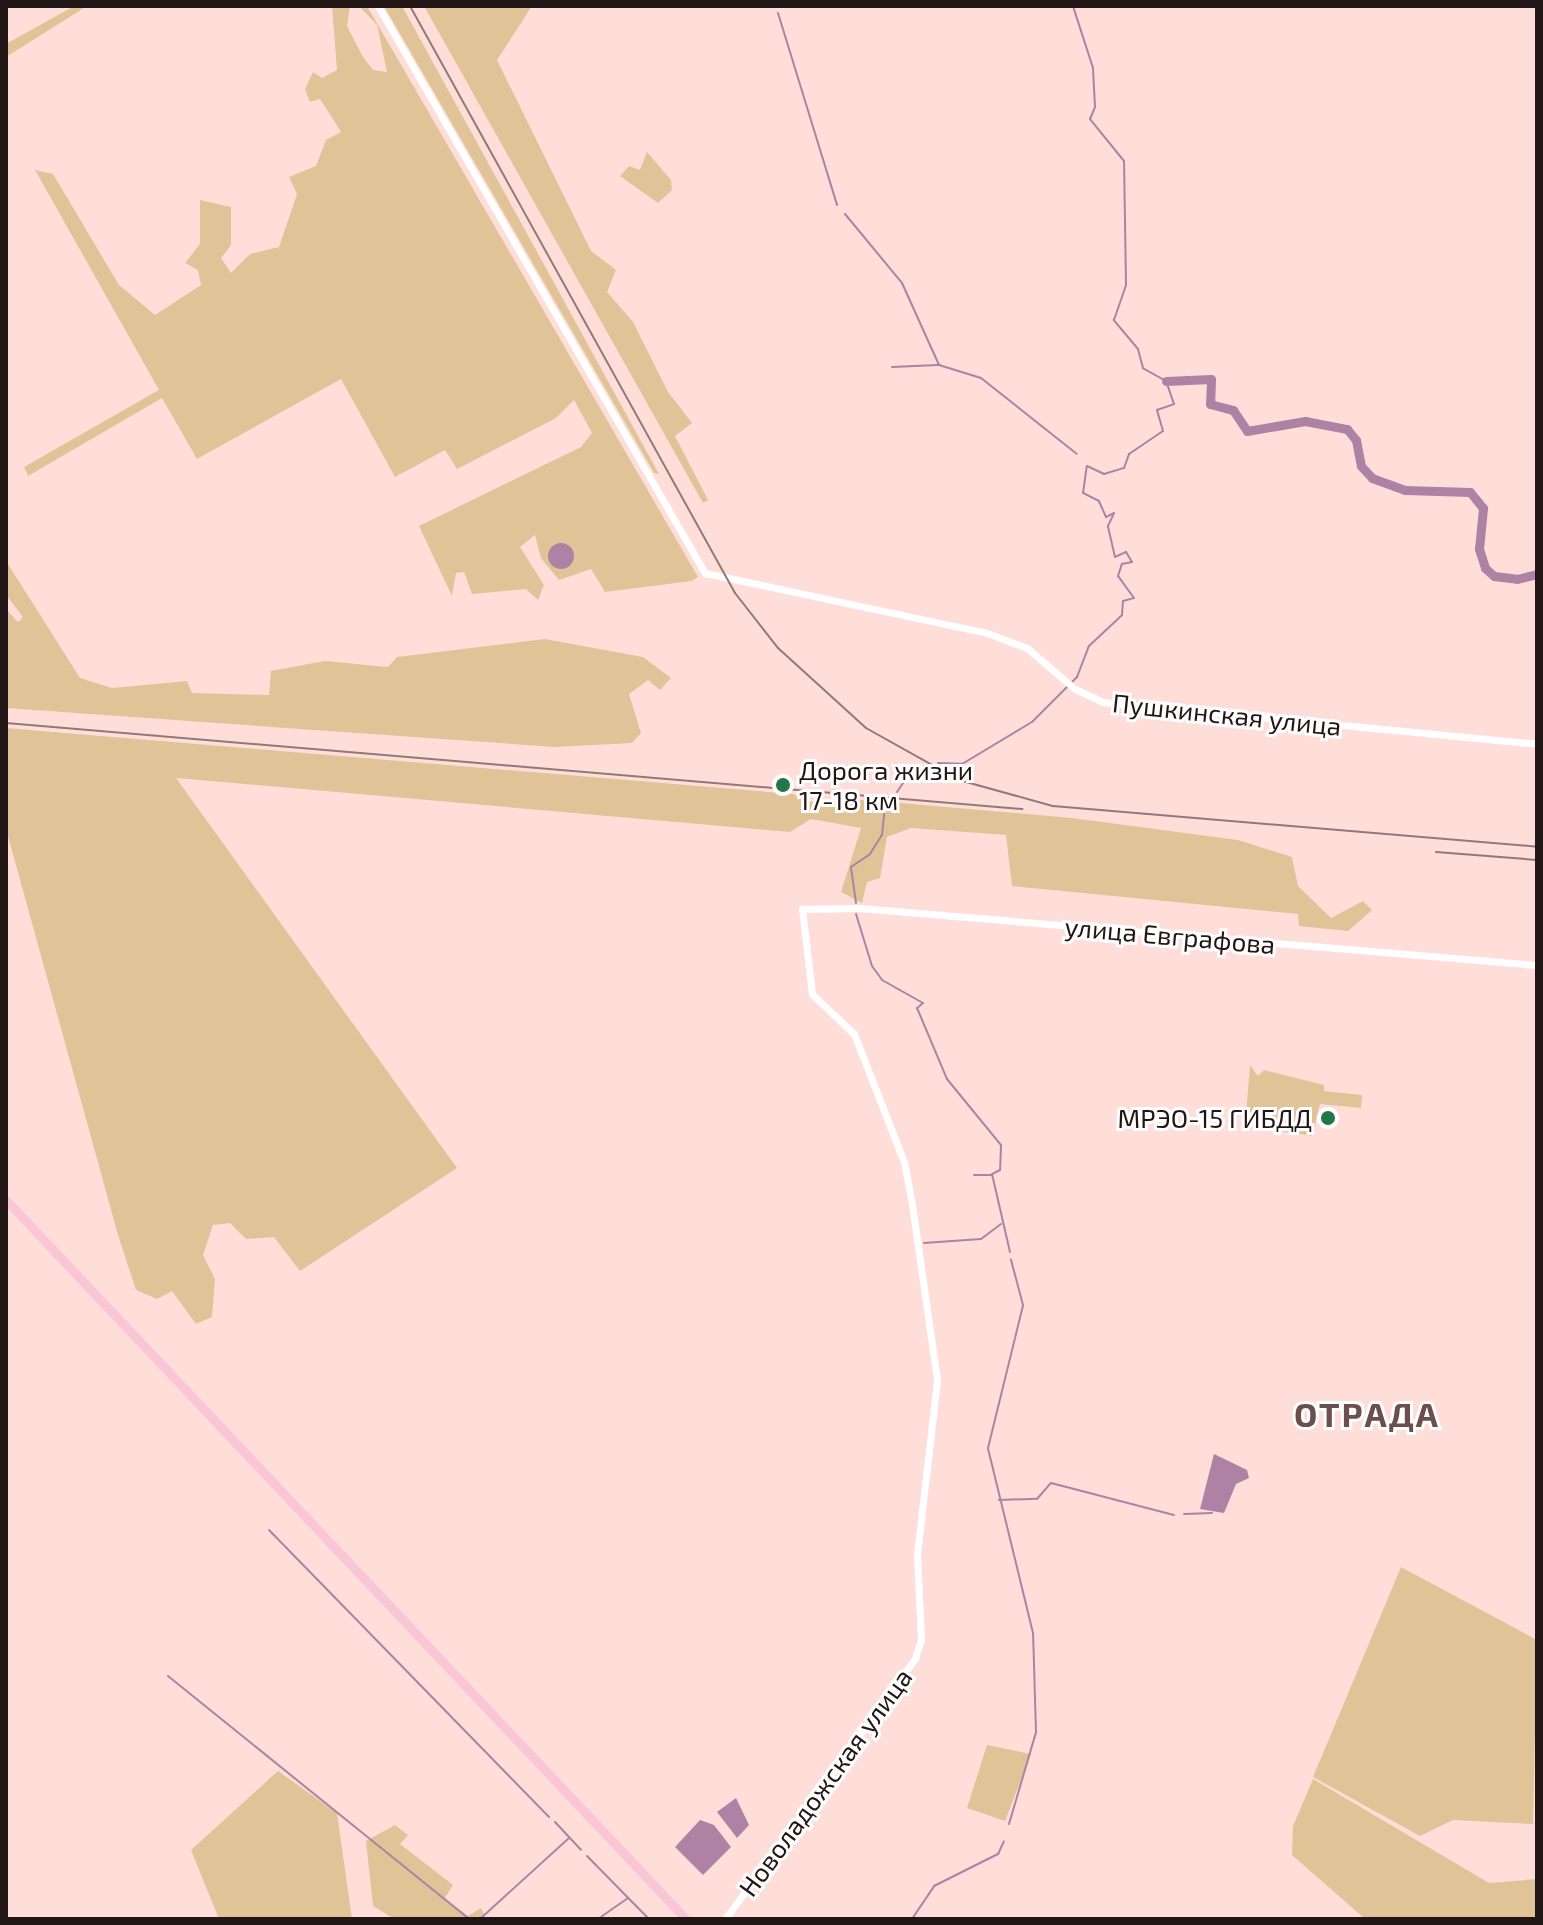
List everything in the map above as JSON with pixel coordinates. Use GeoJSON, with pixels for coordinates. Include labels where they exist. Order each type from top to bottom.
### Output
{"type":"FeatureCollection","features":[{"type":"Feature","properties":{"kind":"main road"},"geometry":{"type":"LineString","coordinates":[[6,1200],[686,1919]]}},
{"type":"Feature","properties":{"kind":"street","name":"Пушкинская улица"},"geometry":{"type":"LineString","coordinates":[[378,6],[705,573],[987,633],[1027,648],[1075,689],[1103,702],[1537,744]]}},
{"type":"Feature","properties":{"kind":"street","name":"улица Евграфова"},"geometry":{"type":"LineString","coordinates":[[802,909],[856,908],[1537,965]]}},
{"type":"Feature","properties":{"kind":"street","name":"Новоладожская улица"},"geometry":{"type":"LineString","coordinates":[[725,1919],[915,1658],[921,1639],[917,1554],[937,1380],[912,1204],[904,1162],[854,1034],[812,994],[802,909]]}},
{"type":"Feature","properties":{"kind":"shaded area"},"geometry":{"type":"Polygon","coordinates":[[[74,6],[87,6],[6,57],[6,44],[74,6]]]}},
{"type":"Feature","properties":{"kind":"shaded area"},"geometry":{"type":"Polygon","coordinates":[[[332,6],[350,6],[347,26],[363,57],[373,70],[387,72],[377,25],[359,6],[367,6],[698,577],[692,581],[605,592],[591,569],[559,580],[541,558],[535,535],[520,547],[544,585],[538,600],[526,589],[472,594],[464,572],[456,573],[452,596],[419,526],[581,447],[592,433],[574,400],[556,418],[457,469],[445,450],[395,477],[341,379],[197,459],[162,398],[28,476],[24,467],[159,390],[35,170],[53,174],[119,285],[155,315],[201,285],[198,270],[185,263],[200,244],[200,200],[231,207],[231,245],[221,258],[231,273],[250,254],[279,247],[297,194],[289,177],[316,166],[326,140],[341,132],[320,99],[310,102],[305,89],[313,72],[322,78],[337,70],[332,6]]]}},
{"type":"Feature","properties":{"kind":"shaded area"},"geometry":{"type":"Polygon","coordinates":[[[384,6],[402,6],[659,474],[654,473],[384,6]]]}},
{"type":"Feature","properties":{"kind":"shaded area"},"geometry":{"type":"Polygon","coordinates":[[[424,6],[532,6],[497,60],[591,251],[616,270],[607,292],[633,322],[668,392],[692,423],[675,436],[708,500],[703,503],[424,6]]]}},
{"type":"Feature","properties":{"kind":"shaded area"},"geometry":{"type":"Polygon","coordinates":[[[647,152],[671,180],[672,190],[658,203],[620,176],[629,166],[640,170],[647,152]]]}},
{"type":"Feature","properties":{"kind":"shaded area"},"geometry":{"type":"Polygon","coordinates":[[[561,543],[570,547],[574,556],[570,565],[561,569],[552,565],[548,556],[552,547],[561,543]]]}},
{"type":"Feature","properties":{"kind":"shaded area"},"geometry":{"type":"Polygon","coordinates":[[[6,561],[80,678],[112,688],[187,681],[192,693],[269,695],[271,671],[324,661],[388,667],[397,657],[545,639],[643,657],[671,678],[660,690],[648,680],[629,694],[641,733],[632,743],[554,747],[6,708],[6,609],[18,622],[23,617],[6,595],[6,561]]]}},
{"type":"Feature","properties":{"kind":"shaded area"},"geometry":{"type":"Polygon","coordinates":[[[6,728],[793,794],[812,802],[866,800],[1072,818],[1238,840],[1292,857],[1298,886],[1331,918],[1363,901],[1372,910],[1348,931],[1299,926],[1298,914],[1012,886],[1006,835],[911,828],[887,837],[880,878],[867,882],[862,903],[841,892],[861,828],[811,819],[790,832],[176,778],[457,1168],[300,1271],[274,1237],[246,1239],[230,1223],[213,1225],[203,1255],[215,1279],[212,1317],[196,1324],[172,1291],[157,1299],[136,1290],[118,1235],[6,829],[6,728]]]}},
{"type":"Feature","properties":{"kind":"shaded area"},"geometry":{"type":"Polygon","coordinates":[[[1250,1065],[1258,1076],[1264,1070],[1324,1085],[1324,1091],[1362,1095],[1361,1108],[1320,1104],[1312,1136],[1262,1128],[1262,1123],[1245,1127],[1250,1065]]]}},
{"type":"Feature","properties":{"kind":"shaded area"},"geometry":{"type":"Polygon","coordinates":[[[1214,1454],[1247,1470],[1249,1478],[1236,1484],[1224,1513],[1200,1509],[1214,1454]]]}},
{"type":"Feature","properties":{"kind":"shaded area"},"geometry":{"type":"Polygon","coordinates":[[[1401,1567],[1537,1640],[1533,1824],[1453,1820],[1420,1836],[1313,1777],[1401,1567]]]}},
{"type":"Feature","properties":{"kind":"shaded area"},"geometry":{"type":"Polygon","coordinates":[[[987,1745],[1031,1754],[1005,1821],[967,1808],[987,1745]]]}},
{"type":"Feature","properties":{"kind":"shaded area"},"geometry":{"type":"Polygon","coordinates":[[[278,1771],[337,1813],[352,1919],[219,1919],[191,1850],[278,1771]]]}},
{"type":"Feature","properties":{"kind":"shaded area"},"geometry":{"type":"Polygon","coordinates":[[[1313,1779],[1489,1883],[1537,1879],[1537,1919],[1365,1919],[1292,1855],[1293,1826],[1313,1779]]]}},
{"type":"Feature","properties":{"kind":"shaded area"},"geometry":{"type":"Polygon","coordinates":[[[736,1798],[749,1825],[737,1838],[717,1812],[736,1798]]]}},
{"type":"Feature","properties":{"kind":"shaded area"},"geometry":{"type":"Polygon","coordinates":[[[700,1820],[714,1825],[731,1847],[703,1875],[675,1847],[700,1820]]]}},
{"type":"Feature","properties":{"kind":"shaded area"},"geometry":{"type":"Polygon","coordinates":[[[395,1825],[408,1835],[400,1844],[453,1885],[445,1898],[468,1916],[481,1908],[486,1919],[394,1919],[373,1906],[366,1841],[395,1825]]]}},
{"type":"Feature","properties":{"kind":"waterway"},"geometry":{"type":"LineString","coordinates":[[938,763],[962,764],[1032,722],[1077,677],[1089,646],[1122,615],[1123,601],[1134,598],[1118,576],[1122,564],[1132,562],[1126,552],[1115,557],[1108,526],[1114,513],[1106,517],[1099,501],[1083,493],[1087,466],[1104,474],[1124,468],[1129,454],[1163,431],[1157,410],[1174,404],[1166,381],[1143,368],[1138,349],[1114,320],[1126,285],[1124,161],[1090,119],[1095,107],[1093,68],[1073,6]]}},
{"type":"Feature","properties":{"kind":"waterway"},"geometry":{"type":"LineString","coordinates":[[778,13],[837,205]]}},
{"type":"Feature","properties":{"kind":"waterway"},"geometry":{"type":"LineString","coordinates":[[845,214],[902,283],[939,365],[981,378],[1077,454]]}},
{"type":"Feature","properties":{"kind":"waterway"},"geometry":{"type":"LineString","coordinates":[[892,367],[938,365]]}},
{"type":"Feature","properties":{"kind":"waterway"},"geometry":{"type":"LineString","coordinates":[[1166,381],[1211,379],[1210,404],[1233,410],[1247,431],[1305,421],[1347,429],[1356,440],[1361,466],[1372,478],[1405,490],[1470,492],[1483,508],[1479,549],[1485,568],[1494,576],[1517,579],[1537,574]]}},
{"type":"Feature","properties":{"kind":"waterway"},"geometry":{"type":"LineString","coordinates":[[897,792],[912,770],[933,774]]}},
{"type":"Feature","properties":{"kind":"waterway"},"geometry":{"type":"LineString","coordinates":[[856,903],[851,867],[870,854],[882,835],[885,808],[896,801]]}},
{"type":"Feature","properties":{"kind":"waterway"},"geometry":{"type":"LineString","coordinates":[[856,914],[872,966],[882,980],[923,1003],[917,1008],[947,1079],[1001,1145],[1000,1170],[992,1174],[1010,1252]]}},
{"type":"Feature","properties":{"kind":"waterway"},"geometry":{"type":"LineString","coordinates":[[974,1175],[992,1175]]}},
{"type":"Feature","properties":{"kind":"waterway"},"geometry":{"type":"LineString","coordinates":[[924,1243],[981,1239],[1001,1224]]}},
{"type":"Feature","properties":{"kind":"waterway"},"geometry":{"type":"LineString","coordinates":[[1009,1824],[1036,1732],[1033,1633],[988,1448],[1023,1305],[1011,1260]]}},
{"type":"Feature","properties":{"kind":"waterway"},"geometry":{"type":"LineString","coordinates":[[999,1500],[1037,1499],[1051,1483],[1174,1515]]}},
{"type":"Feature","properties":{"kind":"waterway"},"geometry":{"type":"LineString","coordinates":[[1184,1514],[1212,1513]]}},
{"type":"Feature","properties":{"kind":"waterway"},"geometry":{"type":"LineString","coordinates":[[269,1530],[549,1817]]}},
{"type":"Feature","properties":{"kind":"waterway"},"geometry":{"type":"LineString","coordinates":[[168,1676],[469,1919]]}},
{"type":"Feature","properties":{"kind":"waterway"},"geometry":{"type":"LineString","coordinates":[[555,1822],[581,1850]]}},
{"type":"Feature","properties":{"kind":"waterway"},"geometry":{"type":"LineString","coordinates":[[480,1919],[569,1838]]}},
{"type":"Feature","properties":{"kind":"waterway"},"geometry":{"type":"LineString","coordinates":[[912,1919],[934,1886],[998,1854],[1004,1841]]}},
{"type":"Feature","properties":{"kind":"waterway"},"geometry":{"type":"LineString","coordinates":[[587,1856],[649,1919]]}},
{"type":"Feature","properties":{"kind":"waterway"},"geometry":{"type":"LineString","coordinates":[[598,1919],[628,1898]]}},
{"type":"Feature","properties":{"kind":"railway"},"geometry":{"type":"LineString","coordinates":[[410,6],[735,593],[778,648],[866,728],[959,780],[1053,806],[1537,847]]}},
{"type":"Feature","properties":{"kind":"railway"},"geometry":{"type":"LineString","coordinates":[[6,723],[1022,809]]}},
{"type":"Feature","properties":{"kind":"railway"},"geometry":{"type":"LineString","coordinates":[[1436,852],[1537,860]]}},
{"type":"Feature","properties":{"kind":"place","name":"Дорога жизни 17-18 км"},"geometry":{"type":"Point","coordinates":[783,785]}},
{"type":"Feature","properties":{"kind":"place","name":"МРЭО-15 ГИБДД"},"geometry":{"type":"Point","coordinates":[1328,1118]}},
{"type":"Feature","properties":{"kind":"district","name":"ОТРАДА"},"geometry":{"type":"Point","coordinates":[1367,1414]}}]}
